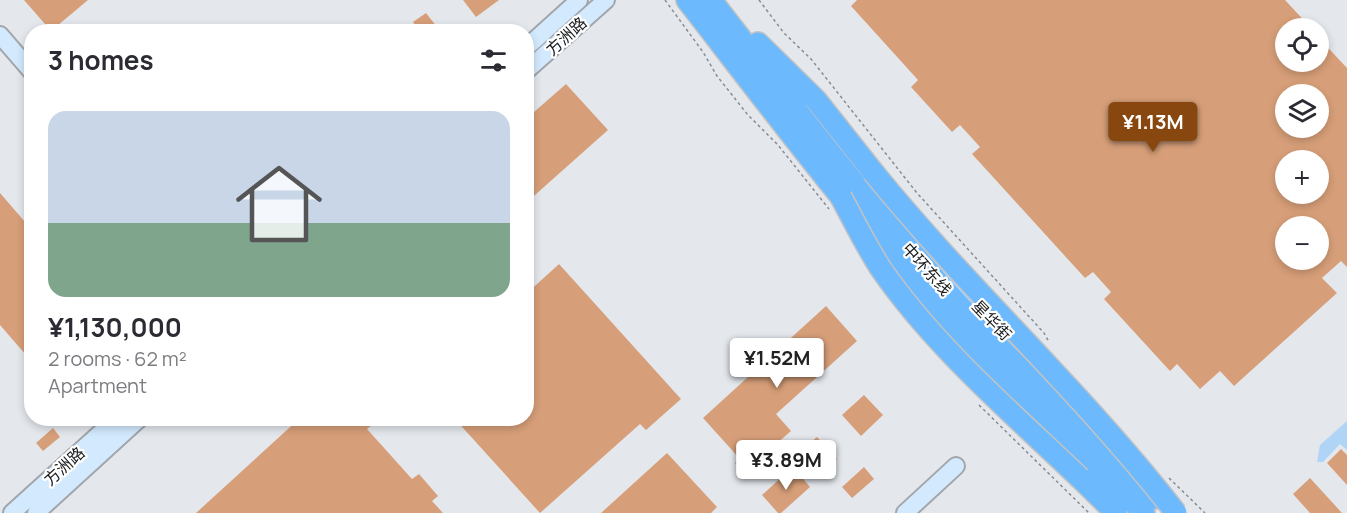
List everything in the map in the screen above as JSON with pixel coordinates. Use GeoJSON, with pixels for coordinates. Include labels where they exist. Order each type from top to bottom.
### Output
{"type":"FeatureCollection","features":[{"type":"Feature","properties":{"kind":"highway","name":"中环东线"},"geometry":{"type":"LineString","coordinates":[[687,0],[841,197],[903,270],[967,339],[1144,513]]}},
{"type":"Feature","properties":{"kind":"highway","name":"中环东线"},"geometry":{"type":"LineString","coordinates":[[711,0],[855,185],[947,292],[1069,416],[1171,513]]}},
{"type":"Feature","properties":{"kind":"highway"},"geometry":{"type":"LineString","coordinates":[[750,35],[816,100],[873,172],[956,269],[1132,456],[1176,513]]}},
{"type":"Feature","properties":{"kind":"highway"},"geometry":{"type":"LineString","coordinates":[[841,197],[881,268],[921,318],[970,371],[1116,513]]}},
{"type":"Feature","properties":{"kind":"main road","name":"方洲路"},"geometry":{"type":"LineString","coordinates":[[534,41],[579,0]]}},
{"type":"Feature","properties":{"kind":"main road","name":"方洲路"},"geometry":{"type":"LineString","coordinates":[[534,64],[606,0]]}},
{"type":"Feature","properties":{"kind":"main road"},"geometry":{"type":"LineString","coordinates":[[676,0],[778,133],[926,311],[1131,513]]}},
{"type":"Feature","properties":{"kind":"main road","name":"星华街"},"geometry":{"type":"LineString","coordinates":[[723,0],[866,178],[957,284],[1185,513]]}},
{"type":"Feature","properties":{"kind":"main road"},"geometry":{"type":"LineString","coordinates":[[0,35],[24,63]]}},
{"type":"Feature","properties":{"kind":"main road","name":"方洲路"},"geometry":{"type":"LineString","coordinates":[[12,513],[108,426]]}},
{"type":"Feature","properties":{"kind":"main road","name":"方洲路"},"geometry":{"type":"LineString","coordinates":[[36,513],[131,426]]}},
{"type":"Feature","properties":{"kind":"main road"},"geometry":{"type":"LineString","coordinates":[[905,513],[956,466]]}},
{"type":"Feature","properties":{"kind":"path"},"geometry":{"type":"LineString","coordinates":[[759,0],[784,33],[811,59],[917,193],[1044,333],[1053,350]]}},
{"type":"Feature","properties":{"kind":"path"},"geometry":{"type":"LineString","coordinates":[[1167,476],[1204,513]]}},
{"type":"Feature","properties":{"kind":"shaded area"},"geometry":{"type":"Polygon","coordinates":[[[1347,421],[1347,450],[1340,444],[1323,462],[1317,462],[1320,445],[1347,421]]]}},
{"type":"Feature","properties":{"kind":"building"},"geometry":{"type":"Polygon","coordinates":[[[24,0],[88,0],[59,24],[45,24],[24,0]]]}},
{"type":"Feature","properties":{"kind":"building"},"geometry":{"type":"Polygon","coordinates":[[[463,0],[499,0],[476,17],[463,0]]]}},
{"type":"Feature","properties":{"kind":"building"},"geometry":{"type":"Polygon","coordinates":[[[857,0],[1285,0],[1302,18],[1275,18],[1275,72],[1329,72],[1329,49],[1347,68],[1347,267],[1341,261],[1322,278],[1337,293],[1234,386],[1220,371],[1200,389],[1177,364],[1170,371],[1104,299],[1111,292],[1093,272],[1085,278],[972,154],[980,147],[960,125],[952,132],[911,87],[918,80],[851,6],[857,0]]]}},
{"type":"Feature","properties":{"kind":"building"},"geometry":{"type":"Polygon","coordinates":[[[426,13],[435,24],[414,24],[413,22],[426,13]]]}},
{"type":"Feature","properties":{"kind":"building"},"geometry":{"type":"Polygon","coordinates":[[[566,84],[608,130],[534,196],[534,112],[566,84]]]}},
{"type":"Feature","properties":{"kind":"building"},"geometry":{"type":"Polygon","coordinates":[[[0,193],[24,221],[24,353],[0,325],[0,193]]]}},
{"type":"Feature","properties":{"kind":"building"},"geometry":{"type":"Polygon","coordinates":[[[559,264],[681,399],[646,430],[640,424],[540,513],[461,426],[534,426],[534,287],[559,264]]]}},
{"type":"Feature","properties":{"kind":"building"},"geometry":{"type":"Polygon","coordinates":[[[826,306],[857,341],[776,414],[791,431],[743,473],[735,463],[740,459],[703,418],[826,306]]]}},
{"type":"Feature","properties":{"kind":"building"},"geometry":{"type":"Polygon","coordinates":[[[864,395],[883,415],[861,436],[842,415],[864,395]]]}},
{"type":"Feature","properties":{"kind":"building"},"geometry":{"type":"Polygon","coordinates":[[[291,426],[371,426],[367,429],[412,479],[419,474],[438,496],[432,501],[443,513],[196,513],[291,426]]]}},
{"type":"Feature","properties":{"kind":"building"},"geometry":{"type":"Polygon","coordinates":[[[53,428],[60,437],[43,451],[36,443],[53,428]]]}},
{"type":"Feature","properties":{"kind":"building"},"geometry":{"type":"Polygon","coordinates":[[[817,437],[837,459],[820,474],[800,452],[817,437]]]}},
{"type":"Feature","properties":{"kind":"building"},"geometry":{"type":"Polygon","coordinates":[[[1341,449],[1347,455],[1347,485],[1327,463],[1341,449]]]}},
{"type":"Feature","properties":{"kind":"building"},"geometry":{"type":"Polygon","coordinates":[[[667,453],[717,507],[711,513],[601,513],[667,453]]]}},
{"type":"Feature","properties":{"kind":"building"},"geometry":{"type":"Polygon","coordinates":[[[793,467],[810,487],[781,513],[778,513],[762,495],[793,467]]]}},
{"type":"Feature","properties":{"kind":"building"},"geometry":{"type":"Polygon","coordinates":[[[864,467],[874,479],[852,498],[842,487],[864,467]]]}},
{"type":"Feature","properties":{"kind":"building"},"geometry":{"type":"Polygon","coordinates":[[[1310,478],[1342,513],[1310,513],[1293,494],[1310,478]]]}}]}
